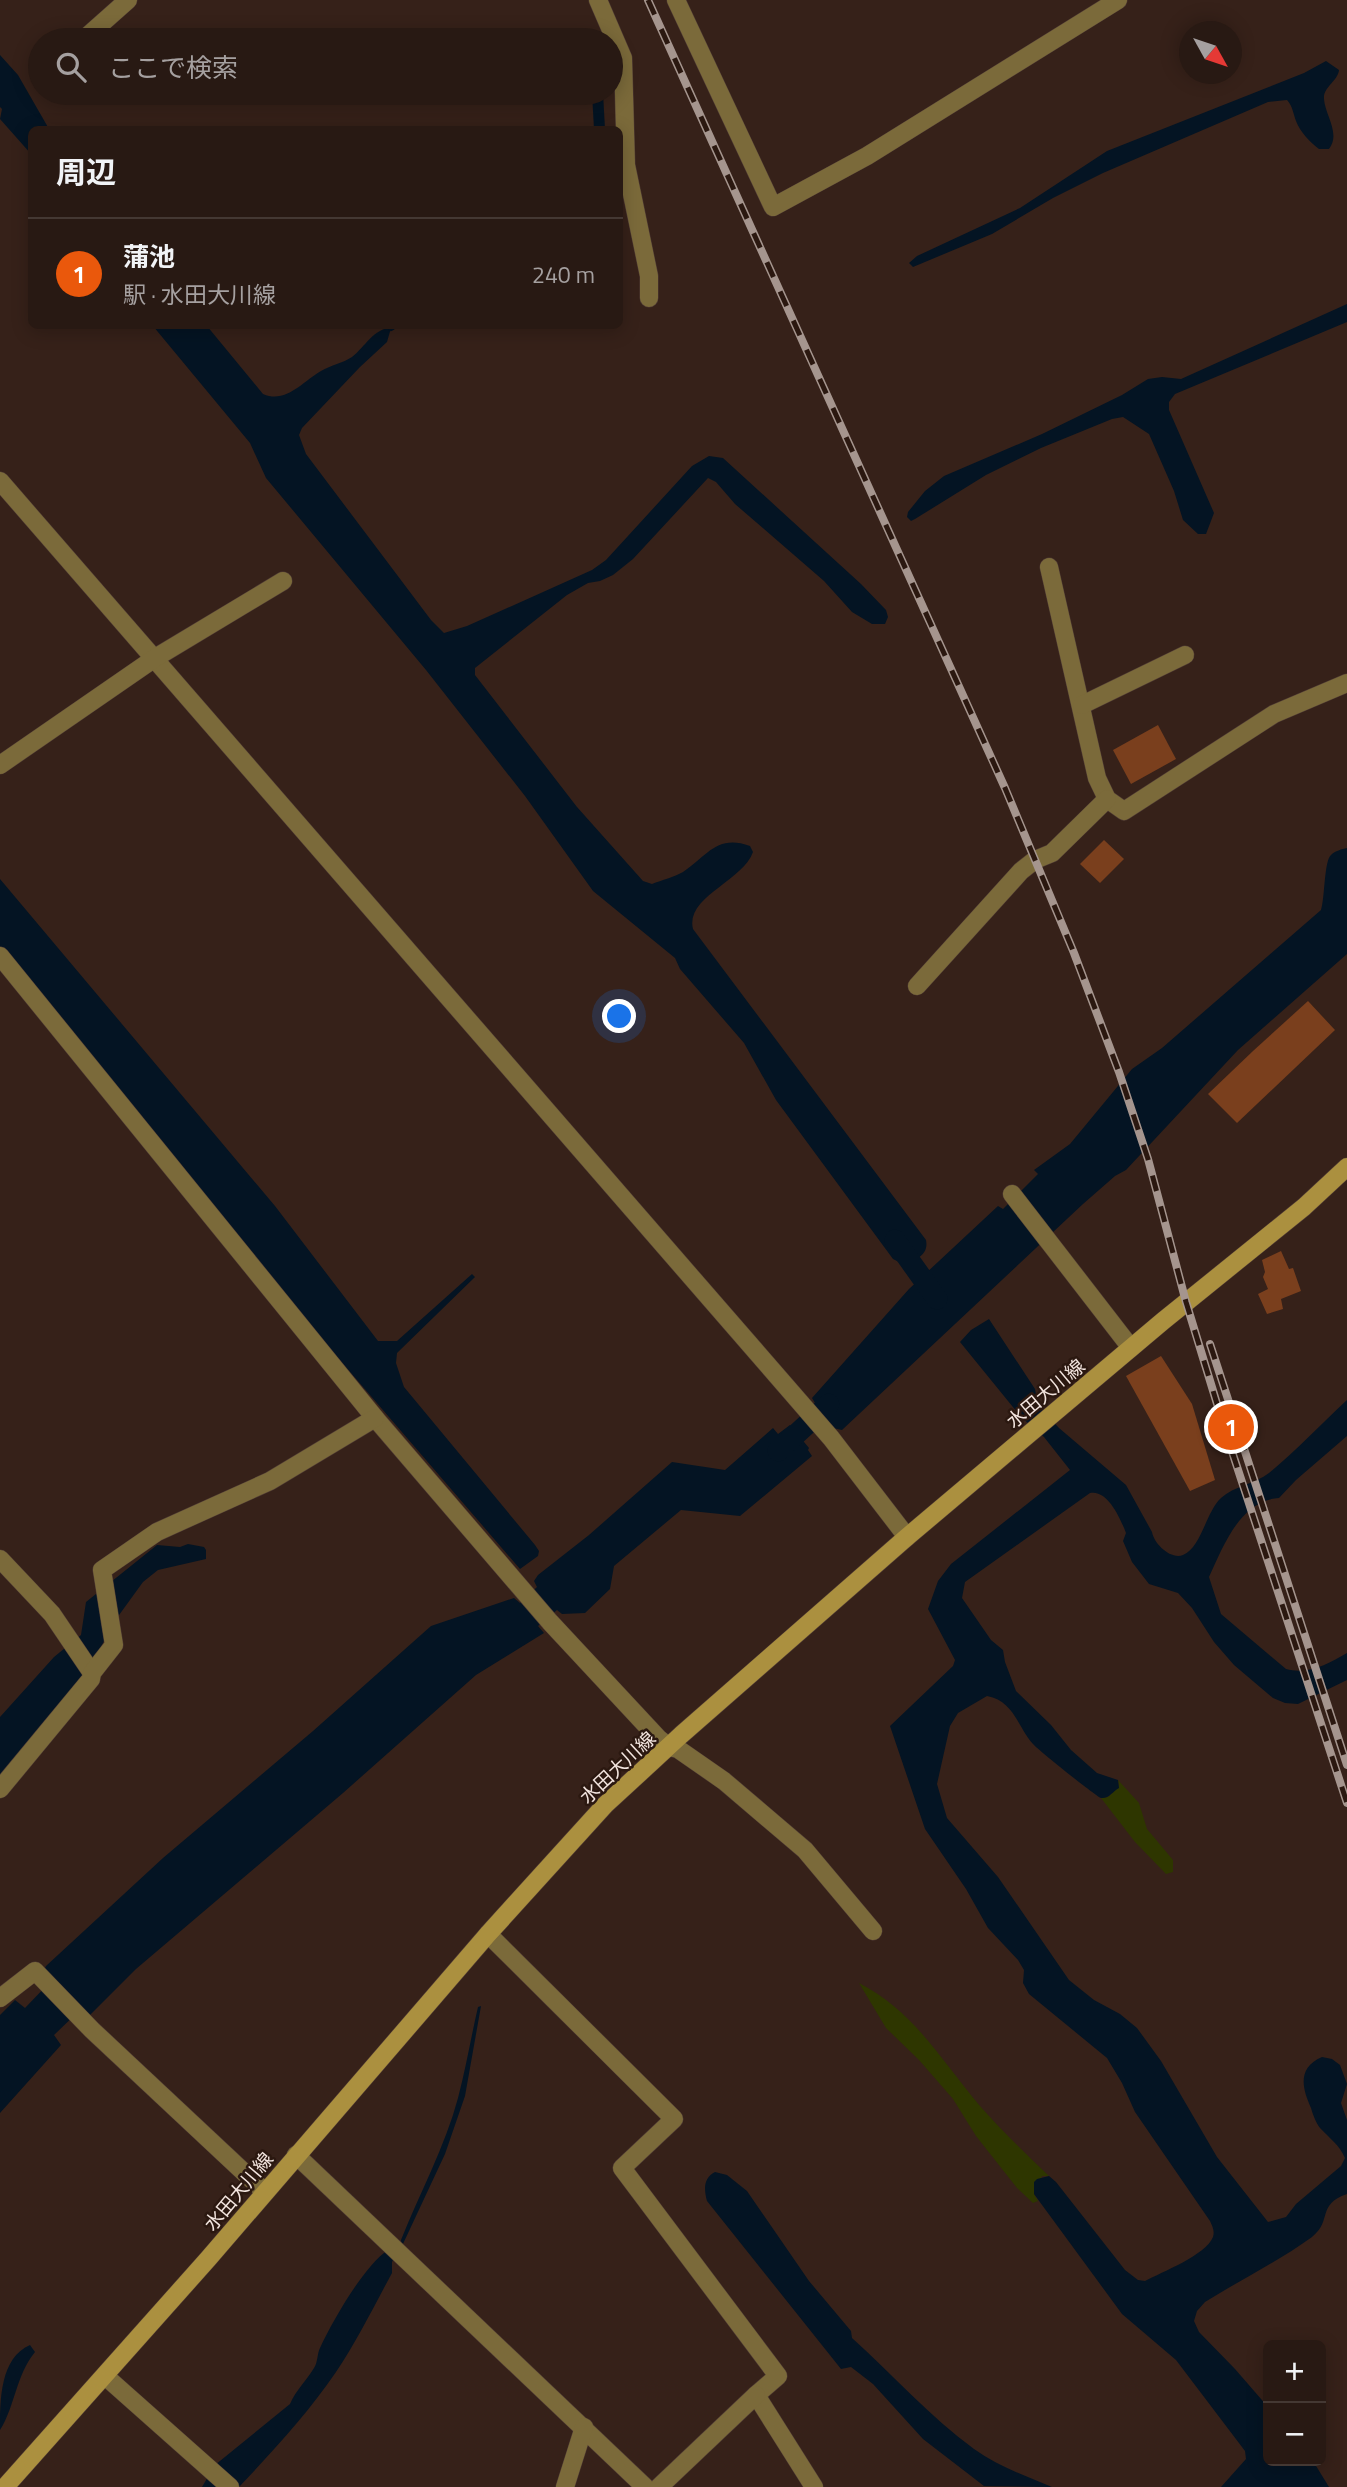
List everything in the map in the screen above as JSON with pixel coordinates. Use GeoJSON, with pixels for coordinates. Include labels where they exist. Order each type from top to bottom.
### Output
{"type":"FeatureCollection","features":[{"type":"Feature","properties":{"kind":"main road","name":"水田大川線"},"geometry":{"type":"LineString","coordinates":[[5,2487],[105,2376],[488,1934],[605,1805],[907,1537],[1131,1348],[1304,1208],[1347,1167]]}},
{"type":"Feature","properties":{"kind":"street"},"geometry":{"type":"LineString","coordinates":[[96,28],[128,0]]}},
{"type":"Feature","properties":{"kind":"street"},"geometry":{"type":"LineString","coordinates":[[598,0],[610,28]]}},
{"type":"Feature","properties":{"kind":"street"},"geometry":{"type":"LineString","coordinates":[[676,0],[773,207],[867,156],[1118,0]]}},
{"type":"Feature","properties":{"kind":"street"},"geometry":{"type":"LineString","coordinates":[[623,58],[626,165],[649,276],[649,298]]}},
{"type":"Feature","properties":{"kind":"street"},"geometry":{"type":"LineString","coordinates":[[0,481],[831,1438],[907,1537]]}},
{"type":"Feature","properties":{"kind":"street"},"geometry":{"type":"LineString","coordinates":[[1049,567],[1097,778],[1107,800],[1124,811],[1273,714],[1347,682]]}},
{"type":"Feature","properties":{"kind":"street"},"geometry":{"type":"LineString","coordinates":[[0,765],[155,658],[283,581]]}},
{"type":"Feature","properties":{"kind":"street"},"geometry":{"type":"LineString","coordinates":[[1082,705],[1185,655]]}},
{"type":"Feature","properties":{"kind":"street"},"geometry":{"type":"LineString","coordinates":[[917,986],[1021,871],[1035,859],[1052,853],[1107,800]]}},
{"type":"Feature","properties":{"kind":"street"},"geometry":{"type":"LineString","coordinates":[[0,956],[375,1418],[550,1622],[645,1725],[669,1747],[678,1749],[724,1781],[805,1850],[873,1931]]}},
{"type":"Feature","properties":{"kind":"street"},"geometry":{"type":"LineString","coordinates":[[1012,1194],[1131,1348]]}},
{"type":"Feature","properties":{"kind":"street"},"geometry":{"type":"LineString","coordinates":[[0,1790],[91,1679],[92,1673],[114,1645],[102,1570],[158,1531],[270,1481],[375,1418]]}},
{"type":"Feature","properties":{"kind":"street"},"geometry":{"type":"LineString","coordinates":[[0,1559],[52,1614],[92,1673]]}},
{"type":"Feature","properties":{"kind":"street"},"geometry":{"type":"LineString","coordinates":[[488,1934],[674,2119],[622,2168],[778,2376],[659,2487]]}},
{"type":"Feature","properties":{"kind":"street"},"geometry":{"type":"LineString","coordinates":[[0,1998],[35,1971],[92,2030],[265,2192]]}},
{"type":"Feature","properties":{"kind":"street"},"geometry":{"type":"LineString","coordinates":[[296,2155],[645,2487]]}},
{"type":"Feature","properties":{"kind":"street"},"geometry":{"type":"LineString","coordinates":[[105,2376],[230,2487]]}},
{"type":"Feature","properties":{"kind":"street"},"geometry":{"type":"LineString","coordinates":[[756,2395],[814,2487]]}},
{"type":"Feature","properties":{"kind":"street"},"geometry":{"type":"LineString","coordinates":[[565,2487],[584,2427]]}},
{"type":"Feature","properties":{"kind":"green space"},"geometry":{"type":"Polygon","coordinates":[[[1118,1780],[1139,1803],[1147,1829],[1173,1860],[1173,1872],[1166,1874],[1135,1842],[1101,1798],[1108,1797],[1119,1786],[1118,1780]]]}},
{"type":"Feature","properties":{"kind":"green space"},"geometry":{"type":"Polygon","coordinates":[[[859,1983],[878,1994],[911,2022],[980,2106],[1049,2176],[1042,2176],[1034,2194],[1038,2201],[1033,2203],[1017,2188],[976,2136],[953,2099],[886,2028],[859,1983]]]}},
{"type":"Feature","properties":{"kind":"water"},"geometry":{"type":"Polygon","coordinates":[[[0,55],[18,75],[28,92],[28,105],[35,105],[47,126],[28,126],[28,151],[0,119],[0,55]]]}},
{"type":"Feature","properties":{"kind":"water"},"geometry":{"type":"Polygon","coordinates":[[[1326,61],[1339,70],[1324,95],[1333,131],[1329,149],[1319,149],[1306,136],[1287,100],[1268,102],[1103,173],[1053,198],[992,234],[913,267],[909,263],[917,256],[1020,208],[1107,151],[1304,73],[1326,61]]]}},
{"type":"Feature","properties":{"kind":"water"},"geometry":{"type":"Polygon","coordinates":[[[593,105],[604,105],[605,126],[594,126],[593,105]]]}},
{"type":"Feature","properties":{"kind":"water"},"geometry":{"type":"Polygon","coordinates":[[[1347,304],[1347,322],[1175,394],[1169,402],[1169,410],[1214,513],[1206,534],[1198,534],[1183,520],[1174,491],[1149,434],[1123,417],[1041,448],[986,475],[915,519],[911,521],[907,517],[925,491],[944,476],[1042,434],[1122,395],[1148,379],[1181,379],[1347,304]]]}},
{"type":"Feature","properties":{"kind":"water"},"geometry":{"type":"Polygon","coordinates":[[[155,329],[209,329],[263,394],[279,396],[321,371],[348,359],[380,331],[391,329],[387,342],[302,428],[299,435],[306,454],[431,620],[444,633],[467,626],[592,570],[606,560],[692,466],[709,456],[723,458],[886,610],[888,617],[885,624],[872,624],[852,612],[824,581],[735,504],[716,482],[708,478],[633,559],[613,575],[588,583],[567,595],[475,668],[475,675],[577,807],[643,881],[652,884],[679,874],[721,845],[739,843],[750,846],[753,852],[747,862],[698,908],[693,918],[693,929],[926,1240],[926,1250],[920,1256],[903,1264],[893,1259],[776,1100],[744,1043],[680,969],[675,958],[593,891],[525,796],[426,670],[266,478],[250,443],[155,329]]]}},
{"type":"Feature","properties":{"kind":"water"},"geometry":{"type":"Polygon","coordinates":[[[1347,848],[1347,954],[1238,1050],[1126,1170],[1115,1176],[1083,1204],[842,1430],[833,1428],[811,1409],[815,1403],[812,1398],[909,1289],[998,1206],[1003,1209],[1038,1174],[1034,1170],[1070,1144],[1132,1069],[1162,1048],[1321,910],[1329,859],[1334,852],[1347,848]]]}},
{"type":"Feature","properties":{"kind":"water"},"geometry":{"type":"Polygon","coordinates":[[[0,879],[275,1206],[378,1341],[397,1341],[472,1274],[475,1277],[397,1353],[396,1363],[404,1387],[535,1545],[539,1551],[538,1556],[520,1569],[301,1315],[0,951],[0,879]]]}},
{"type":"Feature","properties":{"kind":"water"},"geometry":{"type":"Polygon","coordinates":[[[989,1319],[1035,1389],[1038,1405],[1059,1428],[1126,1485],[1156,1541],[1168,1553],[1178,1556],[1189,1551],[1194,1545],[1221,1498],[1269,1473],[1347,1400],[1347,1436],[1279,1498],[1265,1501],[1243,1516],[1227,1539],[1209,1577],[1221,1614],[1286,1669],[1310,1669],[1347,1653],[1347,1680],[1298,1704],[1273,1698],[1234,1665],[1178,1593],[1149,1584],[1132,1562],[1123,1541],[1126,1533],[1113,1507],[1103,1496],[1090,1493],[965,1582],[962,1598],[991,1640],[1003,1650],[1016,1691],[1051,1725],[1071,1750],[1097,1773],[1118,1780],[1119,1788],[1106,1797],[1097,1796],[1033,1744],[1003,1703],[987,1696],[958,1713],[950,1726],[937,1784],[947,1818],[998,1877],[1069,1980],[1137,2028],[1161,2061],[1217,2157],[1268,2222],[1286,2217],[1296,2204],[1341,2166],[1345,2158],[1317,2124],[1304,2086],[1308,2067],[1322,2057],[1332,2059],[1340,2065],[1347,2084],[1341,2103],[1347,2120],[1347,2194],[1331,2203],[1322,2225],[1312,2237],[1205,2302],[1197,2311],[1194,2321],[1199,2332],[1263,2401],[1263,2466],[1316,2466],[1329,2487],[1221,2487],[1246,2459],[1245,2451],[1176,2360],[1122,2314],[1034,2194],[1034,2182],[1049,2176],[1125,2270],[1138,2280],[1145,2281],[1183,2262],[1202,2250],[1213,2237],[1210,2221],[1135,2112],[1107,2058],[1029,1994],[1023,1983],[1024,1970],[1018,1960],[988,1928],[966,1889],[925,1829],[890,1726],[953,1666],[955,1660],[928,1609],[938,1581],[951,1564],[1070,1470],[1044,1437],[1021,1417],[960,1342],[971,1330],[989,1319]]]}},
{"type":"Feature","properties":{"kind":"water"},"geometry":{"type":"Polygon","coordinates":[[[790,1425],[809,1448],[812,1456],[740,1516],[681,1510],[614,1566],[610,1589],[585,1613],[562,1614],[557,1610],[538,1626],[544,1633],[476,1675],[343,1793],[136,1969],[89,2016],[79,2011],[54,2035],[61,2045],[0,2113],[0,2015],[15,2000],[25,2008],[50,1982],[42,1974],[46,1966],[163,1858],[313,1731],[431,1626],[514,1598],[520,1603],[537,1587],[534,1581],[538,1575],[589,1535],[672,1462],[725,1470],[773,1428],[778,1434],[790,1425]]]}},
{"type":"Feature","properties":{"kind":"water"},"geometry":{"type":"Polygon","coordinates":[[[188,1544],[204,1547],[206,1559],[158,1570],[143,1582],[114,1622],[94,1660],[0,1776],[0,1717],[54,1657],[81,1635],[86,1602],[157,1545],[180,1547],[188,1544]]]}},
{"type":"Feature","properties":{"kind":"water"},"geometry":{"type":"Polygon","coordinates":[[[481,2006],[465,2096],[445,2154],[402,2246],[401,2240],[453,2116],[478,2007],[481,2006]]]}},
{"type":"Feature","properties":{"kind":"water"},"geometry":{"type":"Polygon","coordinates":[[[715,2172],[727,2175],[747,2191],[809,2281],[851,2331],[852,2338],[927,2409],[983,2455],[1052,2487],[984,2486],[923,2439],[873,2384],[851,2367],[841,2369],[707,2201],[705,2185],[715,2172]]]}},
{"type":"Feature","properties":{"kind":"water"},"geometry":{"type":"Polygon","coordinates":[[[388,2250],[395,2256],[392,2273],[351,2348],[314,2402],[239,2487],[202,2487],[215,2465],[290,2404],[315,2366],[320,2348],[350,2295],[369,2268],[388,2250]]]}},
{"type":"Feature","properties":{"kind":"water"},"geometry":{"type":"Polygon","coordinates":[[[30,2345],[35,2352],[24,2371],[0,2430],[0,2406],[7,2370],[20,2351],[30,2345]]]}},
{"type":"Feature","properties":{"kind":"building"},"geometry":{"type":"Polygon","coordinates":[[[1158,725],[1176,759],[1131,784],[1113,750],[1158,725]]]}},
{"type":"Feature","properties":{"kind":"building"},"geometry":{"type":"Polygon","coordinates":[[[1104,840],[1124,859],[1100,883],[1080,864],[1104,840]]]}},
{"type":"Feature","properties":{"kind":"building"},"geometry":{"type":"Polygon","coordinates":[[[1308,1001],[1335,1030],[1237,1123],[1208,1094],[1308,1001]]]}},
{"type":"Feature","properties":{"kind":"building"},"geometry":{"type":"Polygon","coordinates":[[[1281,1251],[1289,1269],[1293,1268],[1301,1291],[1281,1299],[1283,1309],[1267,1314],[1258,1294],[1268,1289],[1263,1277],[1265,1272],[1262,1260],[1281,1251]]]}},
{"type":"Feature","properties":{"kind":"building"},"geometry":{"type":"Polygon","coordinates":[[[1161,1356],[1192,1404],[1215,1480],[1190,1491],[1126,1376],[1161,1356]]]}},
{"type":"Feature","properties":{"kind":"waterway"},"geometry":{"type":"LineString","coordinates":[[895,1240],[937,1299]]}},
{"type":"Feature","properties":{"kind":"waterway"},"geometry":{"type":"LineString","coordinates":[[778,1451],[829,1404]]}},
{"type":"Feature","properties":{"kind":"railway"},"geometry":{"type":"LineString","coordinates":[[648,0],[1005,788],[1074,953],[1119,1072],[1148,1159],[1186,1302],[1225,1430],[1347,1803]]}},
{"type":"Feature","properties":{"kind":"railway"},"geometry":{"type":"LineString","coordinates":[[1210,1344],[1347,1765]]}},
{"type":"Feature","properties":{"kind":"place","name":"蒲池"},"geometry":{"type":"Point","coordinates":[1231,1427]}}]}
